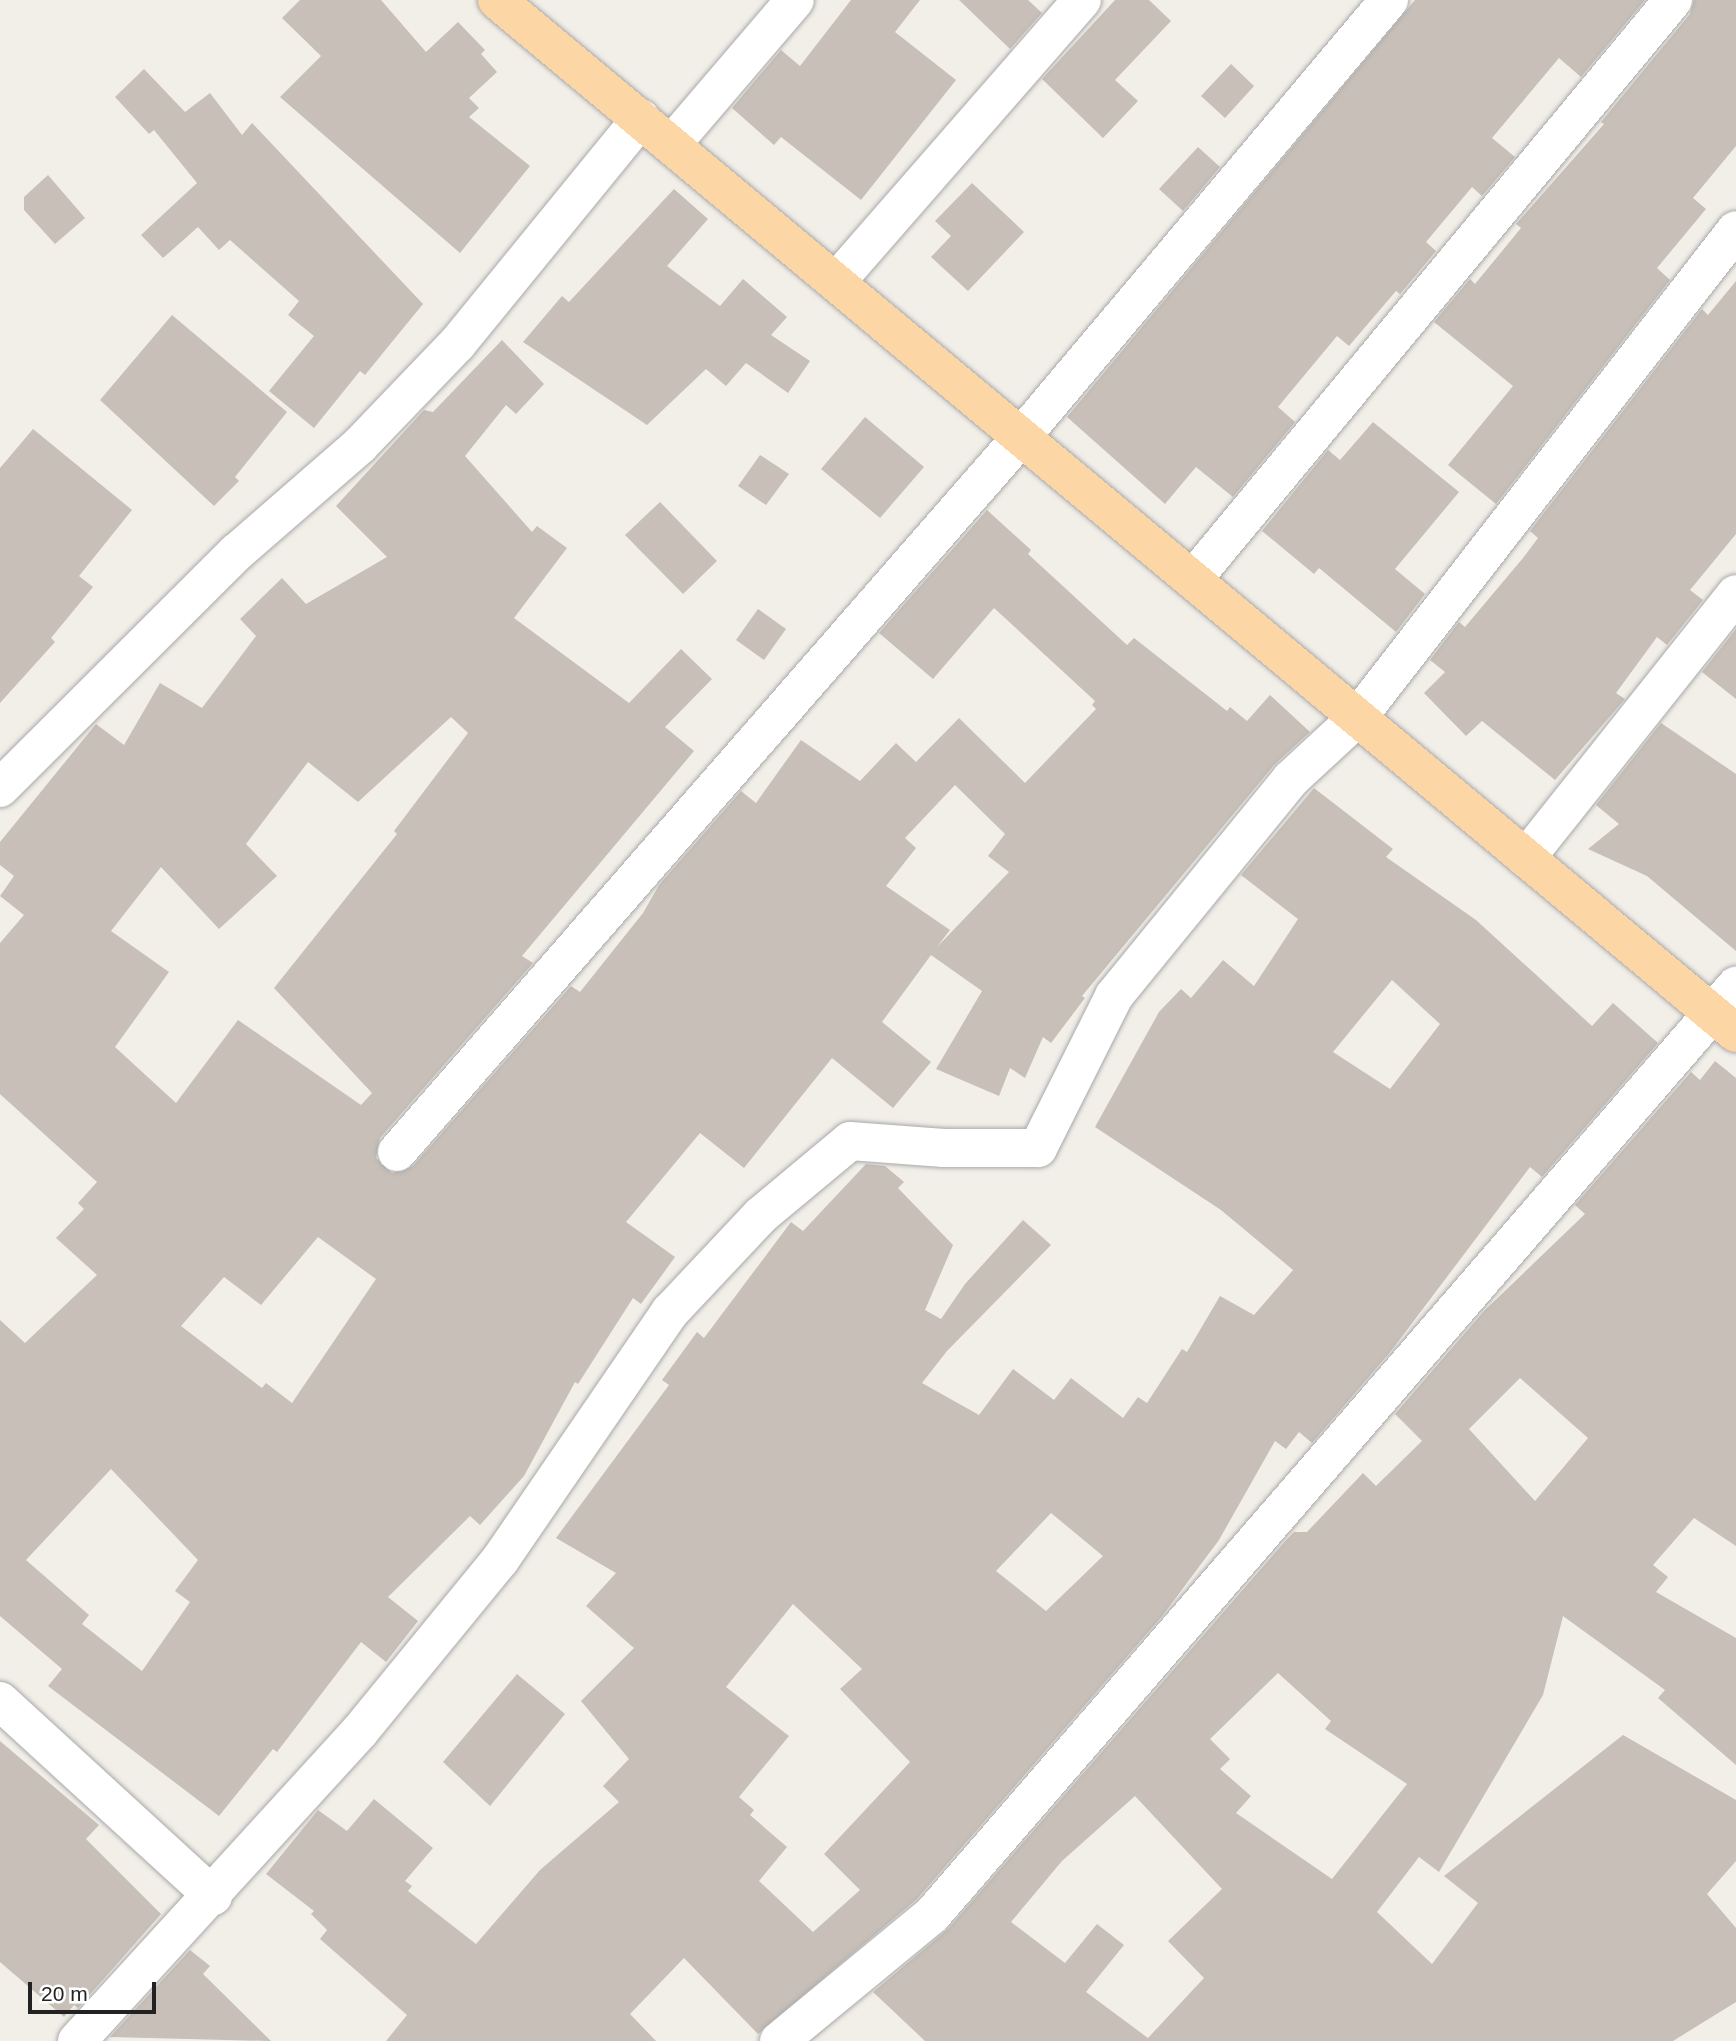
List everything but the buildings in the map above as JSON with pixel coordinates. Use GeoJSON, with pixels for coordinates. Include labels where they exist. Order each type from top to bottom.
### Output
{"type":"FeatureCollection","features":[{"type":"Feature","properties":{"kind":"main road"},"geometry":{"type":"LineString","coordinates":[[497,0],[1527,858],[1729,1011]]}},
{"type":"Feature","properties":{"kind":"street"},"geometry":{"type":"LineString","coordinates":[[672,144],[795,0]]}},
{"type":"Feature","properties":{"kind":"street"},"geometry":{"type":"LineString","coordinates":[[836,282],[1082,0]]}},
{"type":"Feature","properties":{"kind":"street"},"geometry":{"type":"LineString","coordinates":[[397,1152],[1022,436],[1389,0]]}},
{"type":"Feature","properties":{"kind":"street"},"geometry":{"type":"LineString","coordinates":[[1193,579],[1673,0]]}},
{"type":"Feature","properties":{"kind":"street"},"geometry":{"type":"LineString","coordinates":[[0,788],[237,552],[360,445],[457,344],[641,118]]}},
{"type":"Feature","properties":{"kind":"street"},"geometry":{"type":"LineString","coordinates":[[77,2041],[213,1896],[360,1731],[500,1560],[670,1312],[760,1216],[850,1140],[944,1148],[1038,1148],[1114,996],[1291,779],[1358,717],[1736,230]]}},
{"type":"Feature","properties":{"kind":"street"},"geometry":{"type":"LineString","coordinates":[[1527,858],[1736,594]]}},
{"type":"Feature","properties":{"kind":"street"},"geometry":{"type":"LineString","coordinates":[[779,2041],[932,1915],[1729,1011]]}},
{"type":"Feature","properties":{"kind":"street"},"geometry":{"type":"LineString","coordinates":[[0,1701],[213,1896]]}}]}
